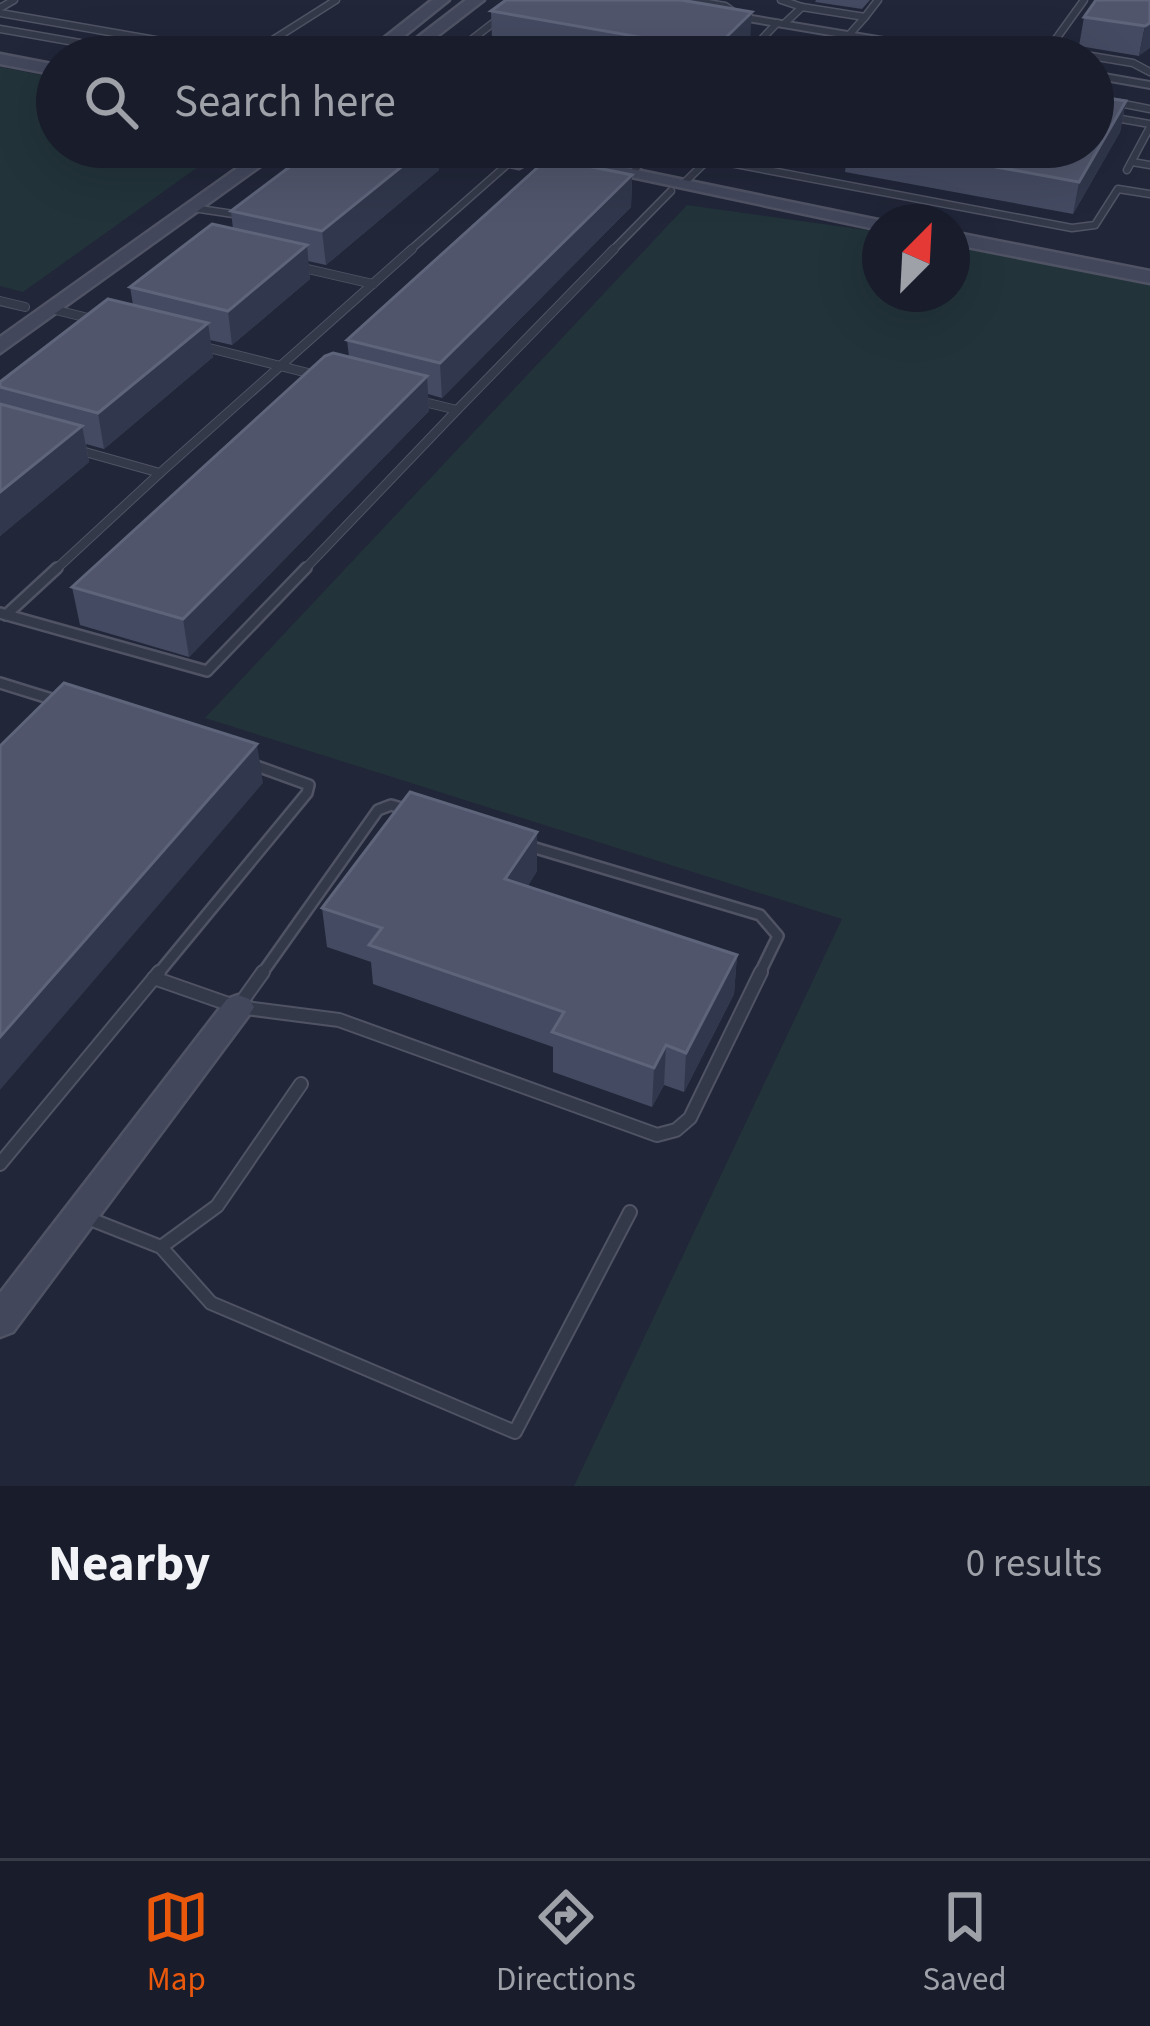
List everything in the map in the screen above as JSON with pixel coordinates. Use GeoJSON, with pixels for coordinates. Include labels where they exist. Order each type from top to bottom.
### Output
{"type":"FeatureCollection","features":[{"type":"Feature","properties":{"kind":"main road"},"geometry":{"type":"LineString","coordinates":[[395,36],[441,0]]}},
{"type":"Feature","properties":{"kind":"main road"},"geometry":{"type":"LineString","coordinates":[[428,36],[476,0]]}},
{"type":"Feature","properties":{"kind":"main road"},"geometry":{"type":"LineString","coordinates":[[0,59],[36,66]]}},
{"type":"Feature","properties":{"kind":"main road"},"geometry":{"type":"LineString","coordinates":[[0,325],[216,168]]}},
{"type":"Feature","properties":{"kind":"main road"},"geometry":{"type":"LineString","coordinates":[[0,347],[248,168]]}},
{"type":"Feature","properties":{"kind":"main road"},"geometry":{"type":"LineString","coordinates":[[577,168],[862,221]]}},
{"type":"Feature","properties":{"kind":"main road"},"geometry":{"type":"LineString","coordinates":[[604,168],[677,187]]}},
{"type":"Feature","properties":{"kind":"main road"},"geometry":{"type":"LineString","coordinates":[[970,242],[1150,277]]}},
{"type":"Feature","properties":{"kind":"main road"},"geometry":{"type":"LineString","coordinates":[[0,1320],[238,1007]]}},
{"type":"Feature","properties":{"kind":"street"},"geometry":{"type":"LineString","coordinates":[[740,17],[854,36]]}},
{"type":"Feature","properties":{"kind":"street"},"geometry":{"type":"LineString","coordinates":[[1114,77],[1149,79]]}},
{"type":"Feature","properties":{"kind":"lane"},"geometry":{"type":"LineString","coordinates":[[0,11],[14,0]]}},
{"type":"Feature","properties":{"kind":"lane"},"geometry":{"type":"LineString","coordinates":[[280,36],[336,0]]}},
{"type":"Feature","properties":{"kind":"lane"},"geometry":{"type":"LineString","coordinates":[[691,0],[724,3],[740,17]]}},
{"type":"Feature","properties":{"kind":"lane"},"geometry":{"type":"LineString","coordinates":[[781,0],[865,17]]}},
{"type":"Feature","properties":{"kind":"lane"},"geometry":{"type":"LineString","coordinates":[[849,35],[878,0]]}},
{"type":"Feature","properties":{"kind":"lane"},"geometry":{"type":"LineString","coordinates":[[1058,36],[1084,0]]}},
{"type":"Feature","properties":{"kind":"lane"},"geometry":{"type":"LineString","coordinates":[[768,36],[802,7]]}},
{"type":"Feature","properties":{"kind":"lane"},"geometry":{"type":"LineString","coordinates":[[0,11],[131,36]]}},
{"type":"Feature","properties":{"kind":"lane"},"geometry":{"type":"LineString","coordinates":[[477,36],[506,14]]}},
{"type":"Feature","properties":{"kind":"lane"},"geometry":{"type":"LineString","coordinates":[[725,20],[740,17]]}},
{"type":"Feature","properties":{"kind":"lane"},"geometry":{"type":"LineString","coordinates":[[0,29],[36,36]]}},
{"type":"Feature","properties":{"kind":"lane"},"geometry":{"type":"LineString","coordinates":[[1114,60],[1133,63],[1149,79]]}},
{"type":"Feature","properties":{"kind":"lane"},"geometry":{"type":"LineString","coordinates":[[1114,102],[1150,109]]}},
{"type":"Feature","properties":{"kind":"lane"},"geometry":{"type":"LineString","coordinates":[[1114,118],[1150,126],[1130,166],[1150,165]]}},
{"type":"Feature","properties":{"kind":"lane"},"geometry":{"type":"LineString","coordinates":[[3,614],[373,284],[490,168]]}},
{"type":"Feature","properties":{"kind":"lane"},"geometry":{"type":"LineString","coordinates":[[632,172],[636,168]]}},
{"type":"Feature","properties":{"kind":"lane"},"geometry":{"type":"LineString","coordinates":[[3,614],[207,671],[699,168]]}},
{"type":"Feature","properties":{"kind":"lane"},"geometry":{"type":"LineString","coordinates":[[756,168],[1072,228],[1095,225],[1120,186],[1150,194]]}},
{"type":"Feature","properties":{"kind":"lane"},"geometry":{"type":"LineString","coordinates":[[219,231],[256,203]]}},
{"type":"Feature","properties":{"kind":"lane"},"geometry":{"type":"LineString","coordinates":[[192,208],[238,217]]}},
{"type":"Feature","properties":{"kind":"lane"},"geometry":{"type":"LineString","coordinates":[[286,265],[373,284]]}},
{"type":"Feature","properties":{"kind":"lane"},"geometry":{"type":"LineString","coordinates":[[0,302],[25,307]]}},
{"type":"Feature","properties":{"kind":"lane"},"geometry":{"type":"LineString","coordinates":[[52,309],[99,320],[82,333]]}},
{"type":"Feature","properties":{"kind":"lane"},"geometry":{"type":"LineString","coordinates":[[190,343],[325,377]]}},
{"type":"Feature","properties":{"kind":"lane"},"geometry":{"type":"LineString","coordinates":[[413,399],[458,410]]}},
{"type":"Feature","properties":{"kind":"lane"},"geometry":{"type":"LineString","coordinates":[[69,448],[160,472]]}},
{"type":"Feature","properties":{"kind":"lane"},"geometry":{"type":"LineString","coordinates":[[0,683],[78,708]]}},
{"type":"Feature","properties":{"kind":"lane"},"geometry":{"type":"LineString","coordinates":[[0,700],[14,687]]}},
{"type":"Feature","properties":{"kind":"lane"},"geometry":{"type":"LineString","coordinates":[[0,1164],[307,793],[308,785],[293,777],[229,756]]}},
{"type":"Feature","properties":{"kind":"lane"},"geometry":{"type":"LineString","coordinates":[[154,977],[238,1007],[340,1020],[657,1135],[676,1130],[690,1118],[778,936],[760,915],[391,805],[378,810],[238,1007]]}},
{"type":"Feature","properties":{"kind":"lane"},"geometry":{"type":"LineString","coordinates":[[160,1247],[217,1206],[301,1084]]}},
{"type":"Feature","properties":{"kind":"lane"},"geometry":{"type":"LineString","coordinates":[[80,1215],[160,1247],[211,1303],[515,1432],[631,1212]]}},
{"type":"Feature","properties":{"kind":"shaded area"},"geometry":{"type":"Polygon","coordinates":[[[0,67],[36,74],[36,168],[197,168],[23,292],[0,286],[0,67]]]}},
{"type":"Feature","properties":{"kind":"shaded area"},"geometry":{"type":"Polygon","coordinates":[[[687,205],[862,229],[862,312],[970,312],[970,250],[1150,285],[1150,1486],[574,1486],[842,919],[205,718],[687,205]]]}},
{"type":"Feature","properties":{"kind":"building"},"geometry":{"type":"Polygon","coordinates":[[[506,0],[681,0],[752,12],[727,36],[633,36],[491,11],[506,0]]]}},
{"type":"Feature","properties":{"kind":"building"},"geometry":{"type":"Polygon","coordinates":[[[1096,0],[1150,0],[1150,23],[1084,17],[1096,0]]]}},
{"type":"Feature","properties":{"kind":"building"},"geometry":{"type":"Polygon","coordinates":[[[1114,99],[1126,101],[1114,122],[1114,99]]]}},
{"type":"Feature","properties":{"kind":"building"},"geometry":{"type":"Polygon","coordinates":[[[288,168],[400,168],[322,231],[231,211],[288,168]]]}},
{"type":"Feature","properties":{"kind":"building"},"geometry":{"type":"Polygon","coordinates":[[[537,168],[597,168],[632,175],[440,363],[347,340],[537,168]]]}},
{"type":"Feature","properties":{"kind":"building"},"geometry":{"type":"Polygon","coordinates":[[[1002,168],[1087,168],[1079,182],[1002,168]]]}},
{"type":"Feature","properties":{"kind":"building"},"geometry":{"type":"Polygon","coordinates":[[[212,224],[307,245],[228,311],[130,287],[212,224]]]}},
{"type":"Feature","properties":{"kind":"building"},"geometry":{"type":"Polygon","coordinates":[[[108,299],[208,323],[98,413],[0,387],[0,382],[108,299]]]}},
{"type":"Feature","properties":{"kind":"building"},"geometry":{"type":"Polygon","coordinates":[[[333,353],[427,376],[183,619],[72,587],[325,356],[333,353]]]}},
{"type":"Feature","properties":{"kind":"building"},"geometry":{"type":"Polygon","coordinates":[[[0,404],[82,426],[0,492],[0,404]]]}},
{"type":"Feature","properties":{"kind":"building"},"geometry":{"type":"Polygon","coordinates":[[[64,683],[257,744],[0,1037],[0,746],[64,683]]]}},
{"type":"Feature","properties":{"kind":"building"},"geometry":{"type":"Polygon","coordinates":[[[410,792],[537,832],[505,879],[737,955],[686,1053],[666,1045],[654,1068],[552,1032],[564,1012],[369,945],[382,928],[322,908],[410,792]]]}}]}
